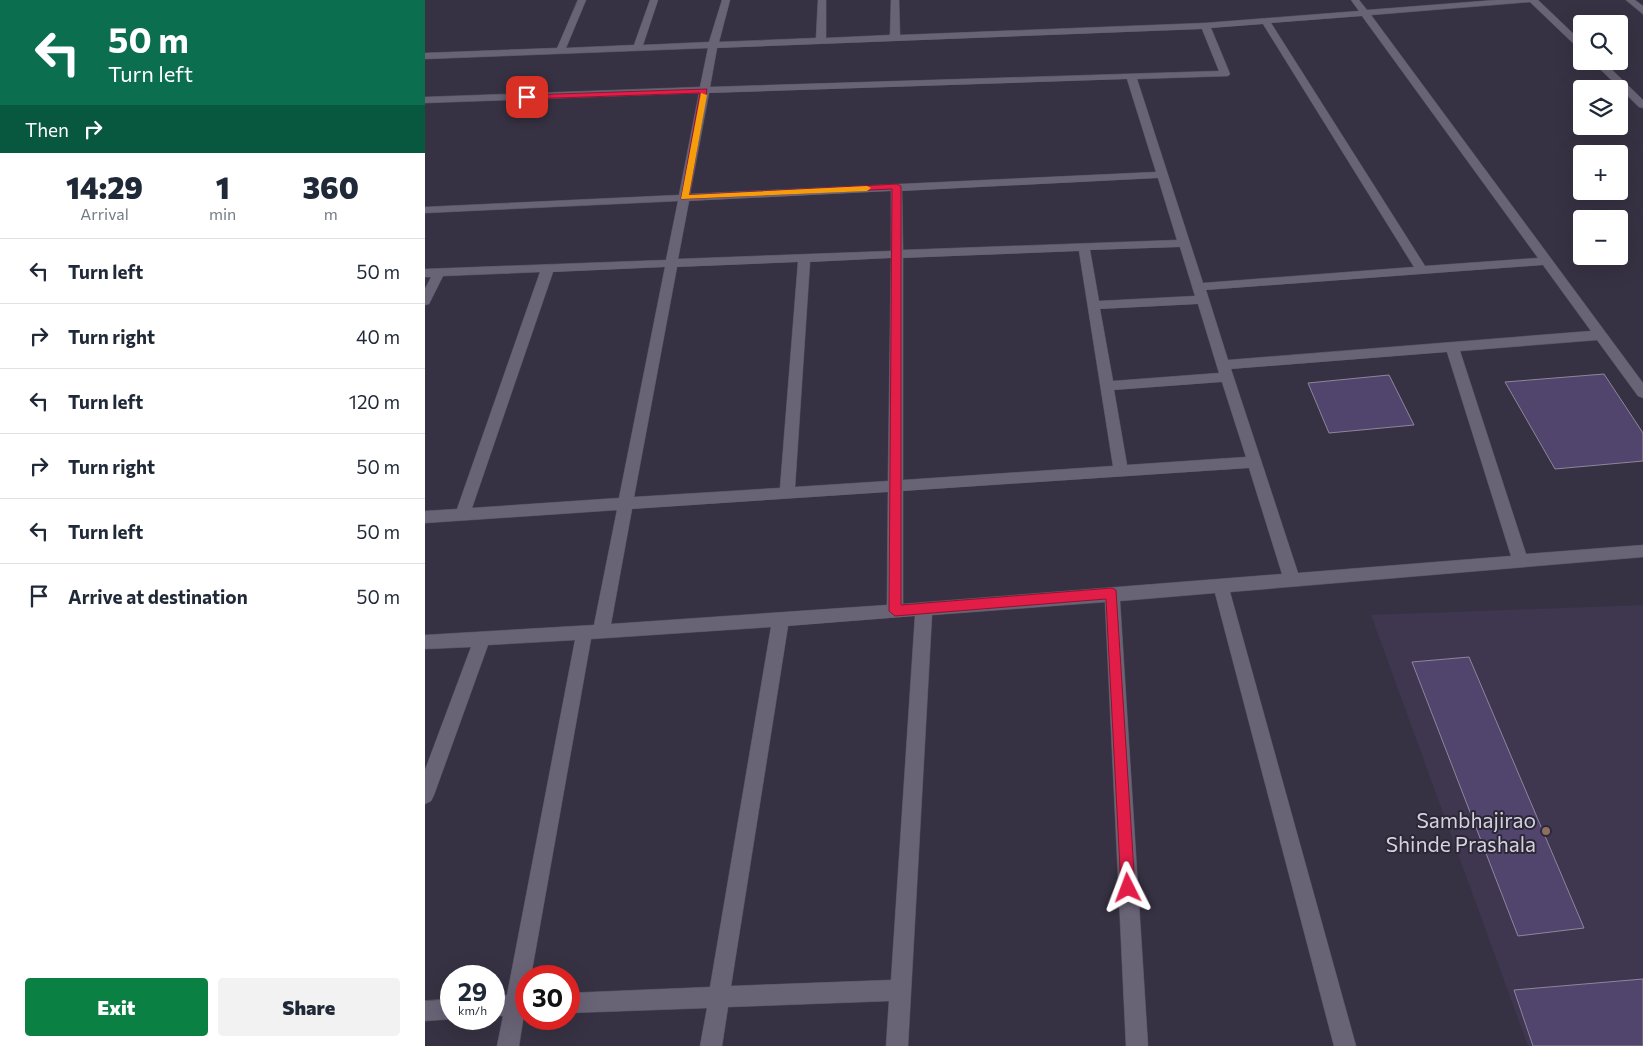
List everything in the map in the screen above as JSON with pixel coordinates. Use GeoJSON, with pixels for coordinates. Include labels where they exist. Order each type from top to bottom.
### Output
{"type":"FeatureCollection","features":[{"type":"Feature","properties":{"kind":"street"},"geometry":{"type":"LineString","coordinates":[[560,51],[582,0]]}},
{"type":"Feature","properties":{"kind":"street"},"geometry":{"type":"LineString","coordinates":[[637,49],[654,0]]}},
{"type":"Feature","properties":{"kind":"street"},"geometry":{"type":"LineString","coordinates":[[528,965],[592,632],[625,504],[713,46],[725,0]]}},
{"type":"Feature","properties":{"kind":"street"},"geometry":{"type":"LineString","coordinates":[[821,42],[822,0]]}},
{"type":"Feature","properties":{"kind":"street"},"geometry":{"type":"LineString","coordinates":[[895,0],[895,39]]}},
{"type":"Feature","properties":{"kind":"street"},"geometry":{"type":"LineString","coordinates":[[1355,0],[1643,394]]}},
{"type":"Feature","properties":{"kind":"street"},"geometry":{"type":"LineString","coordinates":[[425,56],[1205,26],[1531,0],[1573,39]]}},
{"type":"Feature","properties":{"kind":"street"},"geometry":{"type":"LineString","coordinates":[[1630,0],[1643,11]]}},
{"type":"Feature","properties":{"kind":"street"},"geometry":{"type":"LineString","coordinates":[[1266,22],[1422,271]]}},
{"type":"Feature","properties":{"kind":"street"},"geometry":{"type":"LineString","coordinates":[[425,100],[1225,74],[1205,26]]}},
{"type":"Feature","properties":{"kind":"street"},"geometry":{"type":"LineString","coordinates":[[1606,70],[1643,106]]}},
{"type":"Feature","properties":{"kind":"street"},"geometry":{"type":"LineString","coordinates":[[1131,76],[1292,580]]}},
{"type":"Feature","properties":{"kind":"street"},"geometry":{"type":"LineString","coordinates":[[425,210],[897,186],[1162,175]]}},
{"type":"Feature","properties":{"kind":"street"},"geometry":{"type":"LineString","coordinates":[[895,611],[897,186]]}},
{"type":"Feature","properties":{"kind":"street"},"geometry":{"type":"LineString","coordinates":[[425,273],[1184,243]]}},
{"type":"Feature","properties":{"kind":"street"},"geometry":{"type":"LineString","coordinates":[[1084,247],[1121,471]]}},
{"type":"Feature","properties":{"kind":"street"},"geometry":{"type":"LineString","coordinates":[[787,494],[804,258]]}},
{"type":"Feature","properties":{"kind":"street"},"geometry":{"type":"LineString","coordinates":[[1198,287],[1546,261]]}},
{"type":"Feature","properties":{"kind":"street"},"geometry":{"type":"LineString","coordinates":[[462,515],[548,268]]}},
{"type":"Feature","properties":{"kind":"street"},"geometry":{"type":"LineString","coordinates":[[425,301],[439,272]]}},
{"type":"Feature","properties":{"kind":"street"},"geometry":{"type":"LineString","coordinates":[[1093,305],[1202,300]]}},
{"type":"Feature","properties":{"kind":"street"},"geometry":{"type":"LineString","coordinates":[[1107,386],[1225,371],[1452,347],[1600,335]]}},
{"type":"Feature","properties":{"kind":"street"},"geometry":{"type":"LineString","coordinates":[[1452,347],[1520,561]]}},
{"type":"Feature","properties":{"kind":"street"},"geometry":{"type":"LineString","coordinates":[[425,517],[1254,462]]}},
{"type":"Feature","properties":{"kind":"street"},"geometry":{"type":"LineString","coordinates":[[425,642],[895,611],[1643,551]]}},
{"type":"Feature","properties":{"kind":"street"},"geometry":{"type":"LineString","coordinates":[[1221,586],[1345,1046]]}},
{"type":"Feature","properties":{"kind":"street"},"geometry":{"type":"LineString","coordinates":[[1112,593],[1137,1046]]}},
{"type":"Feature","properties":{"kind":"street"},"geometry":{"type":"LineString","coordinates":[[897,1046],[924,608]]}},
{"type":"Feature","properties":{"kind":"street"},"geometry":{"type":"LineString","coordinates":[[711,1046],[781,618]]}},
{"type":"Feature","properties":{"kind":"street"},"geometry":{"type":"LineString","coordinates":[[425,795],[482,638]]}},
{"type":"Feature","properties":{"kind":"street"},"geometry":{"type":"LineString","coordinates":[[580,1003],[901,990]]}},
{"type":"Feature","properties":{"kind":"street"},"geometry":{"type":"LineString","coordinates":[[425,1012],[440,1011]]}},
{"type":"Feature","properties":{"kind":"street"},"geometry":{"type":"LineString","coordinates":[[508,1046],[515,1023]]}},
{"type":"Feature","properties":{"kind":"shaded area","name":"Sambhajirao Shinde Prashala"},"geometry":{"type":"Polygon","coordinates":[[[1643,605],[1643,1046],[1528,1046],[1371,615],[1643,605]]]}},
{"type":"Feature","properties":{"kind":"building"},"geometry":{"type":"Polygon","coordinates":[[[1604,374],[1643,433],[1643,461],[1555,469],[1505,382],[1604,374]]]}},
{"type":"Feature","properties":{"kind":"building"},"geometry":{"type":"Polygon","coordinates":[[[1389,375],[1414,425],[1329,433],[1308,383],[1389,375]]]}},
{"type":"Feature","properties":{"kind":"building"},"geometry":{"type":"Polygon","coordinates":[[[1469,657],[1584,928],[1518,936],[1412,662],[1469,657]]]}},
{"type":"Feature","properties":{"kind":"building"},"geometry":{"type":"Polygon","coordinates":[[[1643,979],[1643,1046],[1533,1046],[1514,990],[1643,979]]]}},
{"type":"Feature","properties":{"kind":"slow traffic"},"geometry":{"type":"LineString","coordinates":[[704,95],[684,197],[867,188]]}},
{"type":"Feature","properties":{"kind":"place","name":"Sambhajirao Shinde Prashala"},"geometry":{"type":"Point","coordinates":[1546,831]}},
{"type":"Feature","properties":{"kind":"route"},"geometry":{"type":"LineString","coordinates":[[527,97],[705,90],[684,197],[897,186],[895,611],[1112,593],[1128,888]]}}]}
